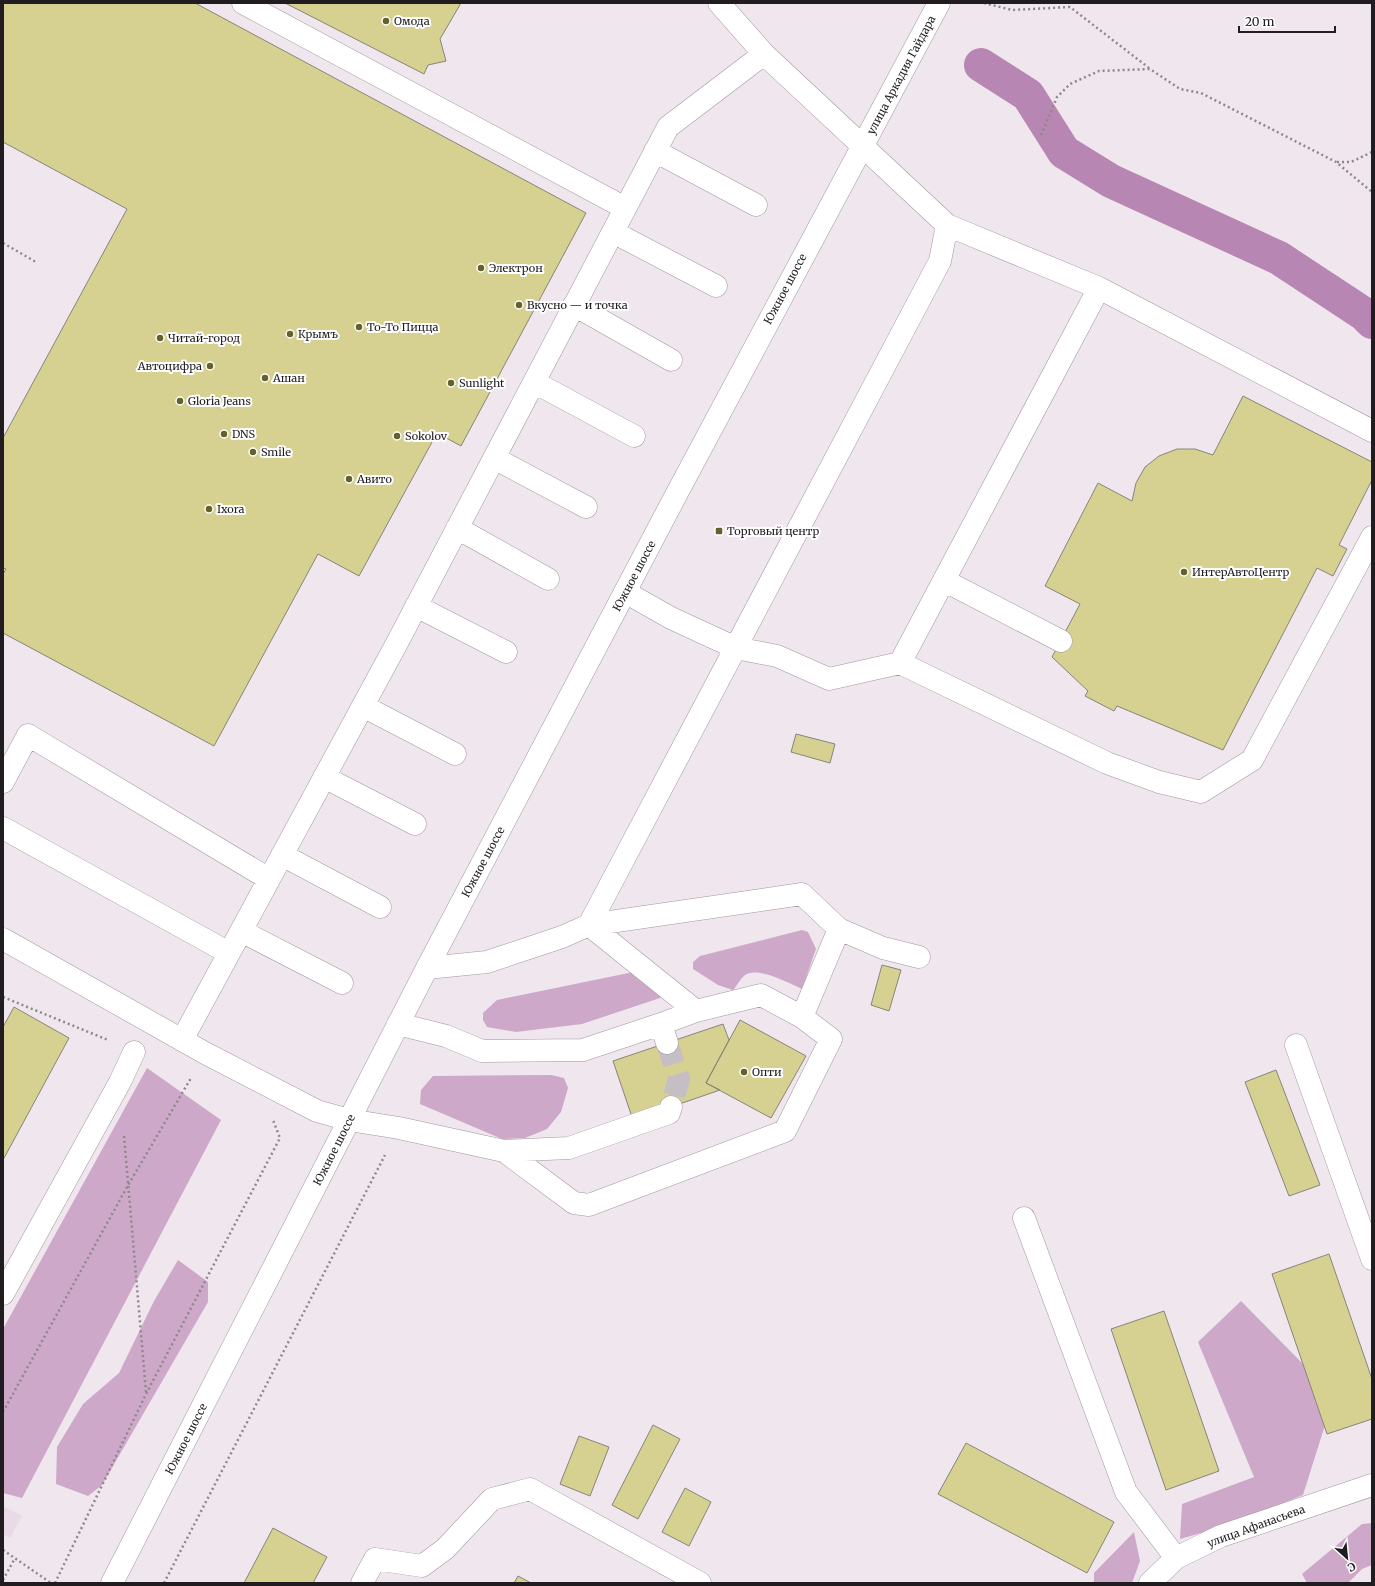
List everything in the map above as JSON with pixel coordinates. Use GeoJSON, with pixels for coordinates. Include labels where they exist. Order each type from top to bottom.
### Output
{"type":"FeatureCollection","features":[{"type":"Feature","properties":{"kind":"main road"},"geometry":{"type":"LineString","coordinates":[[243,3],[625,208]]}},
{"type":"Feature","properties":{"kind":"main road"},"geometry":{"type":"LineString","coordinates":[[719,3],[764,54],[862,147],[947,224],[1099,288],[1372,431]]}},
{"type":"Feature","properties":{"kind":"main road","name":"улица Аркадия Гайдара"},"geometry":{"type":"LineString","coordinates":[[862,147],[940,3]]}},
{"type":"Feature","properties":{"kind":"main road"},"geometry":{"type":"LineString","coordinates":[[182,1040],[363,706],[668,127],[764,54]]}},
{"type":"Feature","properties":{"kind":"main road","name":"Южное шоссе"},"geometry":{"type":"LineString","coordinates":[[112,1583],[427,968],[862,147]]}},
{"type":"Feature","properties":{"kind":"main road"},"geometry":{"type":"LineString","coordinates":[[656,151],[756,205]]}},
{"type":"Feature","properties":{"kind":"main road"},"geometry":{"type":"LineString","coordinates":[[590,925],[940,261],[947,224]]}},
{"type":"Feature","properties":{"kind":"main road"},"geometry":{"type":"LineString","coordinates":[[613,232],[716,286]]}},
{"type":"Feature","properties":{"kind":"main road"},"geometry":{"type":"LineString","coordinates":[[900,663],[1099,288]]}},
{"type":"Feature","properties":{"kind":"main road"},"geometry":{"type":"LineString","coordinates":[[574,305],[672,360]]}},
{"type":"Feature","properties":{"kind":"main road"},"geometry":{"type":"LineString","coordinates":[[534,382],[634,436]]}},
{"type":"Feature","properties":{"kind":"main road"},"geometry":{"type":"LineString","coordinates":[[494,458],[586,507]]}},
{"type":"Feature","properties":{"kind":"main road"},"geometry":{"type":"LineString","coordinates":[[457,528],[548,578]]}},
{"type":"Feature","properties":{"kind":"main road"},"geometry":{"type":"LineString","coordinates":[[625,592],[670,618],[736,648],[777,656],[829,678],[900,663],[1107,764],[1159,782],[1201,792],[1252,760],[1372,537]]}},
{"type":"Feature","properties":{"kind":"main road"},"geometry":{"type":"LineString","coordinates":[[945,580],[1060,641]]}},
{"type":"Feature","properties":{"kind":"main road"},"geometry":{"type":"LineString","coordinates":[[416,606],[506,652]]}},
{"type":"Feature","properties":{"kind":"main road"},"geometry":{"type":"LineString","coordinates":[[363,706],[455,754]]}},
{"type":"Feature","properties":{"kind":"main road"},"geometry":{"type":"LineString","coordinates":[[3,782],[28,735],[269,879]]}},
{"type":"Feature","properties":{"kind":"main road"},"geometry":{"type":"LineString","coordinates":[[324,777],[415,824]]}},
{"type":"Feature","properties":{"kind":"main road"},"geometry":{"type":"LineString","coordinates":[[3,828],[229,953]]}},
{"type":"Feature","properties":{"kind":"main road"},"geometry":{"type":"LineString","coordinates":[[282,855],[380,907]]}},
{"type":"Feature","properties":{"kind":"main road"},"geometry":{"type":"LineString","coordinates":[[427,968],[487,962],[562,937],[590,925],[802,894],[838,929],[883,948],[919,957]]}},
{"type":"Feature","properties":{"kind":"main road"},"geometry":{"type":"LineString","coordinates":[[590,925],[696,1011]]}},
{"type":"Feature","properties":{"kind":"main road"},"geometry":{"type":"LineString","coordinates":[[802,1017],[838,929]]}},
{"type":"Feature","properties":{"kind":"main road"},"geometry":{"type":"LineString","coordinates":[[242,930],[342,983]]}},
{"type":"Feature","properties":{"kind":"main road"},"geometry":{"type":"LineString","coordinates":[[3,939],[205,1053],[317,1111],[349,1120],[399,1128],[504,1151],[569,1148],[669,1113],[671,1107]]}},
{"type":"Feature","properties":{"kind":"main road"},"geometry":{"type":"LineString","coordinates":[[398,1024],[446,1036],[482,1051],[583,1050],[664,1034],[696,1011],[761,996],[802,1017],[830,1039],[785,1131],[589,1205],[574,1203],[504,1151]]}},
{"type":"Feature","properties":{"kind":"main road"},"geometry":{"type":"LineString","coordinates":[[1296,1045],[1372,1259]]}},
{"type":"Feature","properties":{"kind":"main road"},"geometry":{"type":"LineString","coordinates":[[3,1294],[120,1082],[134,1052]]}},
{"type":"Feature","properties":{"kind":"main road"},"geometry":{"type":"LineString","coordinates":[[1024,1218],[1126,1492],[1176,1558]]}},
{"type":"Feature","properties":{"kind":"main road","name":"улица Афанасьева"},"geometry":{"type":"LineString","coordinates":[[1150,1583],[1176,1558],[1221,1536],[1372,1485]]}},
{"type":"Feature","properties":{"kind":"main road"},"geometry":{"type":"LineString","coordinates":[[362,1583],[375,1559],[422,1566],[445,1549],[492,1499],[530,1489],[700,1583]]}},
{"type":"Feature","properties":{"kind":"path"},"geometry":{"type":"LineString","coordinates":[[984,3],[1012,10],[1070,7],[1150,69],[1180,89],[1201,93],[1336,162],[1372,192]]}},
{"type":"Feature","properties":{"kind":"path"},"geometry":{"type":"LineString","coordinates":[[1041,136],[1057,97],[1070,84],[1099,71],[1150,69]]}},
{"type":"Feature","properties":{"kind":"path"},"geometry":{"type":"LineString","coordinates":[[1336,162],[1351,162],[1372,152]]}},
{"type":"Feature","properties":{"kind":"path"},"geometry":{"type":"LineString","coordinates":[[3,243],[36,262]]}},
{"type":"Feature","properties":{"kind":"path"},"geometry":{"type":"LineString","coordinates":[[3,997],[108,1040]]}},
{"type":"Feature","properties":{"kind":"path"},"geometry":{"type":"LineString","coordinates":[[3,1412],[127,1187],[205,1053]]}},
{"type":"Feature","properties":{"kind":"path"},"geometry":{"type":"LineString","coordinates":[[55,1583],[146,1394],[280,1138],[272,1116]]}},
{"type":"Feature","properties":{"kind":"path"},"geometry":{"type":"LineString","coordinates":[[164,1583],[399,1128]]}},
{"type":"Feature","properties":{"kind":"path"},"geometry":{"type":"LineString","coordinates":[[123,1135],[146,1394]]}},
{"type":"Feature","properties":{"kind":"path"},"geometry":{"type":"LineString","coordinates":[[3,1550],[52,1583]]}},
{"type":"Feature","properties":{"kind":"path"},"geometry":{"type":"LineString","coordinates":[[3,1580],[15,1558]]}},
{"type":"Feature","properties":{"kind":"shaded area"},"geometry":{"type":"Polygon","coordinates":[[[802,930],[808,932],[816,949],[802,989],[773,976],[750,973],[742,978],[733,990],[718,985],[693,969],[693,962],[700,956],[802,930]]]}},
{"type":"Feature","properties":{"kind":"shaded area"},"geometry":{"type":"Polygon","coordinates":[[[653,968],[667,988],[660,998],[582,1024],[516,1032],[487,1027],[483,1020],[483,1013],[497,1000],[653,968]]]}},
{"type":"Feature","properties":{"kind":"shaded area"},"geometry":{"type":"Polygon","coordinates":[[[147,1068],[221,1120],[22,1498],[3,1493],[3,1329],[147,1068]]]}},
{"type":"Feature","properties":{"kind":"shaded area"},"geometry":{"type":"Polygon","coordinates":[[[551,1075],[564,1078],[568,1088],[561,1112],[547,1129],[525,1138],[502,1139],[420,1104],[421,1090],[433,1076],[551,1075]]]}},
{"type":"Feature","properties":{"kind":"shaded area"},"geometry":{"type":"Polygon","coordinates":[[[178,1260],[208,1282],[208,1302],[102,1485],[88,1496],[56,1484],[57,1447],[83,1404],[119,1373],[154,1301],[178,1260]]]}},
{"type":"Feature","properties":{"kind":"shaded area"},"geometry":{"type":"Polygon","coordinates":[[[1241,1301],[1303,1364],[1325,1425],[1303,1495],[1229,1525],[1180,1539],[1182,1504],[1254,1477],[1198,1342],[1241,1301]]]}},
{"type":"Feature","properties":{"kind":"shaded area"},"geometry":{"type":"Polygon","coordinates":[[[3,1506],[22,1516],[10,1538],[3,1534],[3,1506]]]}},
{"type":"Feature","properties":{"kind":"shaded area"},"geometry":{"type":"Polygon","coordinates":[[[1372,1523],[1372,1565],[1362,1569],[1348,1583],[1307,1583],[1302,1574],[1362,1524],[1372,1523]]]}},
{"type":"Feature","properties":{"kind":"shaded area"},"geometry":{"type":"Polygon","coordinates":[[[1134,1532],[1140,1561],[1132,1583],[1094,1583],[1094,1573],[1134,1532]]]}},
{"type":"Feature","properties":{"kind":"building","name":"Крымъ"},"geometry":{"type":"Polygon","coordinates":[[[3,3],[195,3],[586,213],[461,446],[437,433],[359,576],[318,554],[214,746],[3,633],[3,574],[6,569],[3,568],[3,438],[127,209],[3,142],[3,3]]]}},
{"type":"Feature","properties":{"kind":"building","name":"Омода"},"geometry":{"type":"Polygon","coordinates":[[[285,3],[461,3],[440,39],[446,61],[428,65],[424,74],[285,3]]]}},
{"type":"Feature","properties":{"kind":"building","name":"ИнтерАвтоЦентр"},"geometry":{"type":"Polygon","coordinates":[[[1243,396],[1372,462],[1372,480],[1339,545],[1347,549],[1333,576],[1317,568],[1223,750],[1117,706],[1114,711],[1085,696],[1088,691],[1052,657],[1080,604],[1045,586],[1098,483],[1132,501],[1136,483],[1145,467],[1159,456],[1177,449],[1195,449],[1213,455],[1243,396]]]}},
{"type":"Feature","properties":{"kind":"building"},"geometry":{"type":"Polygon","coordinates":[[[796,734],[835,744],[830,763],[791,752],[796,734]]]}},
{"type":"Feature","properties":{"kind":"building"},"geometry":{"type":"Polygon","coordinates":[[[882,965],[901,970],[889,1011],[871,1005],[882,965]]]}},
{"type":"Feature","properties":{"kind":"building"},"geometry":{"type":"Polygon","coordinates":[[[14,1007],[69,1038],[3,1160],[3,1027],[14,1007]]]}},
{"type":"Feature","properties":{"kind":"building"},"geometry":{"type":"Polygon","coordinates":[[[740,1020],[806,1056],[771,1118],[706,1083],[740,1020]]]}},
{"type":"Feature","properties":{"kind":"building"},"geometry":{"type":"Polygon","coordinates":[[[723,1024],[729,1040],[706,1083],[720,1090],[633,1120],[613,1061],[723,1024]]]}},
{"type":"Feature","properties":{"kind":"building"},"geometry":{"type":"Polygon","coordinates":[[[1276,1070],[1320,1185],[1289,1196],[1245,1082],[1276,1070]]]}},
{"type":"Feature","properties":{"kind":"building"},"geometry":{"type":"Polygon","coordinates":[[[1329,1254],[1372,1379],[1372,1419],[1327,1434],[1272,1274],[1329,1254]]]}},
{"type":"Feature","properties":{"kind":"building"},"geometry":{"type":"Polygon","coordinates":[[[1164,1311],[1219,1471],[1166,1490],[1111,1329],[1164,1311]]]}},
{"type":"Feature","properties":{"kind":"building"},"geometry":{"type":"Polygon","coordinates":[[[653,1425],[680,1439],[638,1519],[612,1505],[653,1425]]]}},
{"type":"Feature","properties":{"kind":"building"},"geometry":{"type":"Polygon","coordinates":[[[579,1436],[609,1447],[590,1496],[560,1484],[579,1436]]]}},
{"type":"Feature","properties":{"kind":"building"},"geometry":{"type":"Polygon","coordinates":[[[966,1443],[1114,1522],[1087,1573],[938,1494],[966,1443]]]}},
{"type":"Feature","properties":{"kind":"building"},"geometry":{"type":"Polygon","coordinates":[[[685,1488],[711,1502],[689,1546],[662,1532],[685,1488]]]}},
{"type":"Feature","properties":{"kind":"building"},"geometry":{"type":"Polygon","coordinates":[[[273,1528],[327,1557],[313,1583],[244,1583],[273,1528]]]}},
{"type":"Feature","properties":{"kind":"building"},"geometry":{"type":"Polygon","coordinates":[[[518,1576],[531,1583],[514,1583],[518,1576]]]}},
{"type":"Feature","properties":{"kind":"waterway"},"geometry":{"type":"LineString","coordinates":[[981,65],[1028,95],[1064,152],[1111,181],[1279,258],[1364,314],[1372,322]]}},
{"type":"Feature","properties":{"kind":"tunnel"},"geometry":{"type":"LineString","coordinates":[[667,1043],[679,1079],[671,1107]]}},
{"type":"Feature","properties":{"kind":"place","name":"Омода"},"geometry":{"type":"Point","coordinates":[386,21]}},
{"type":"Feature","properties":{"kind":"place","name":"Электрон"},"geometry":{"type":"Point","coordinates":[481,268]}},
{"type":"Feature","properties":{"kind":"place","name":"Вкусно — и точка"},"geometry":{"type":"Point","coordinates":[519,305]}},
{"type":"Feature","properties":{"kind":"place","name":"То-То Пицца"},"geometry":{"type":"Point","coordinates":[359,327]}},
{"type":"Feature","properties":{"kind":"place","name":"Крымъ"},"geometry":{"type":"Point","coordinates":[290,334]}},
{"type":"Feature","properties":{"kind":"place","name":"Читай-город"},"geometry":{"type":"Point","coordinates":[160,338]}},
{"type":"Feature","properties":{"kind":"place","name":"Автоцифра"},"geometry":{"type":"Point","coordinates":[210,366]}},
{"type":"Feature","properties":{"kind":"place","name":"Ашан"},"geometry":{"type":"Point","coordinates":[265,378]}},
{"type":"Feature","properties":{"kind":"place","name":"Sunlight"},"geometry":{"type":"Point","coordinates":[451,383]}},
{"type":"Feature","properties":{"kind":"place","name":"Gloria Jeans"},"geometry":{"type":"Point","coordinates":[180,401]}},
{"type":"Feature","properties":{"kind":"place","name":"DNS"},"geometry":{"type":"Point","coordinates":[224,434]}},
{"type":"Feature","properties":{"kind":"place","name":"Sokolov"},"geometry":{"type":"Point","coordinates":[397,436]}},
{"type":"Feature","properties":{"kind":"place","name":"Smile"},"geometry":{"type":"Point","coordinates":[253,452]}},
{"type":"Feature","properties":{"kind":"place","name":"Авито"},"geometry":{"type":"Point","coordinates":[349,479]}},
{"type":"Feature","properties":{"kind":"place","name":"Ixora"},"geometry":{"type":"Point","coordinates":[209,509]}},
{"type":"Feature","properties":{"kind":"place","name":"Торговый центр"},"geometry":{"type":"Point","coordinates":[719,531]}},
{"type":"Feature","properties":{"kind":"place","name":"ИнтерАвтоЦентр"},"geometry":{"type":"Point","coordinates":[1184,572]}},
{"type":"Feature","properties":{"kind":"place","name":"Опти"},"geometry":{"type":"Point","coordinates":[744,1072]}}]}
